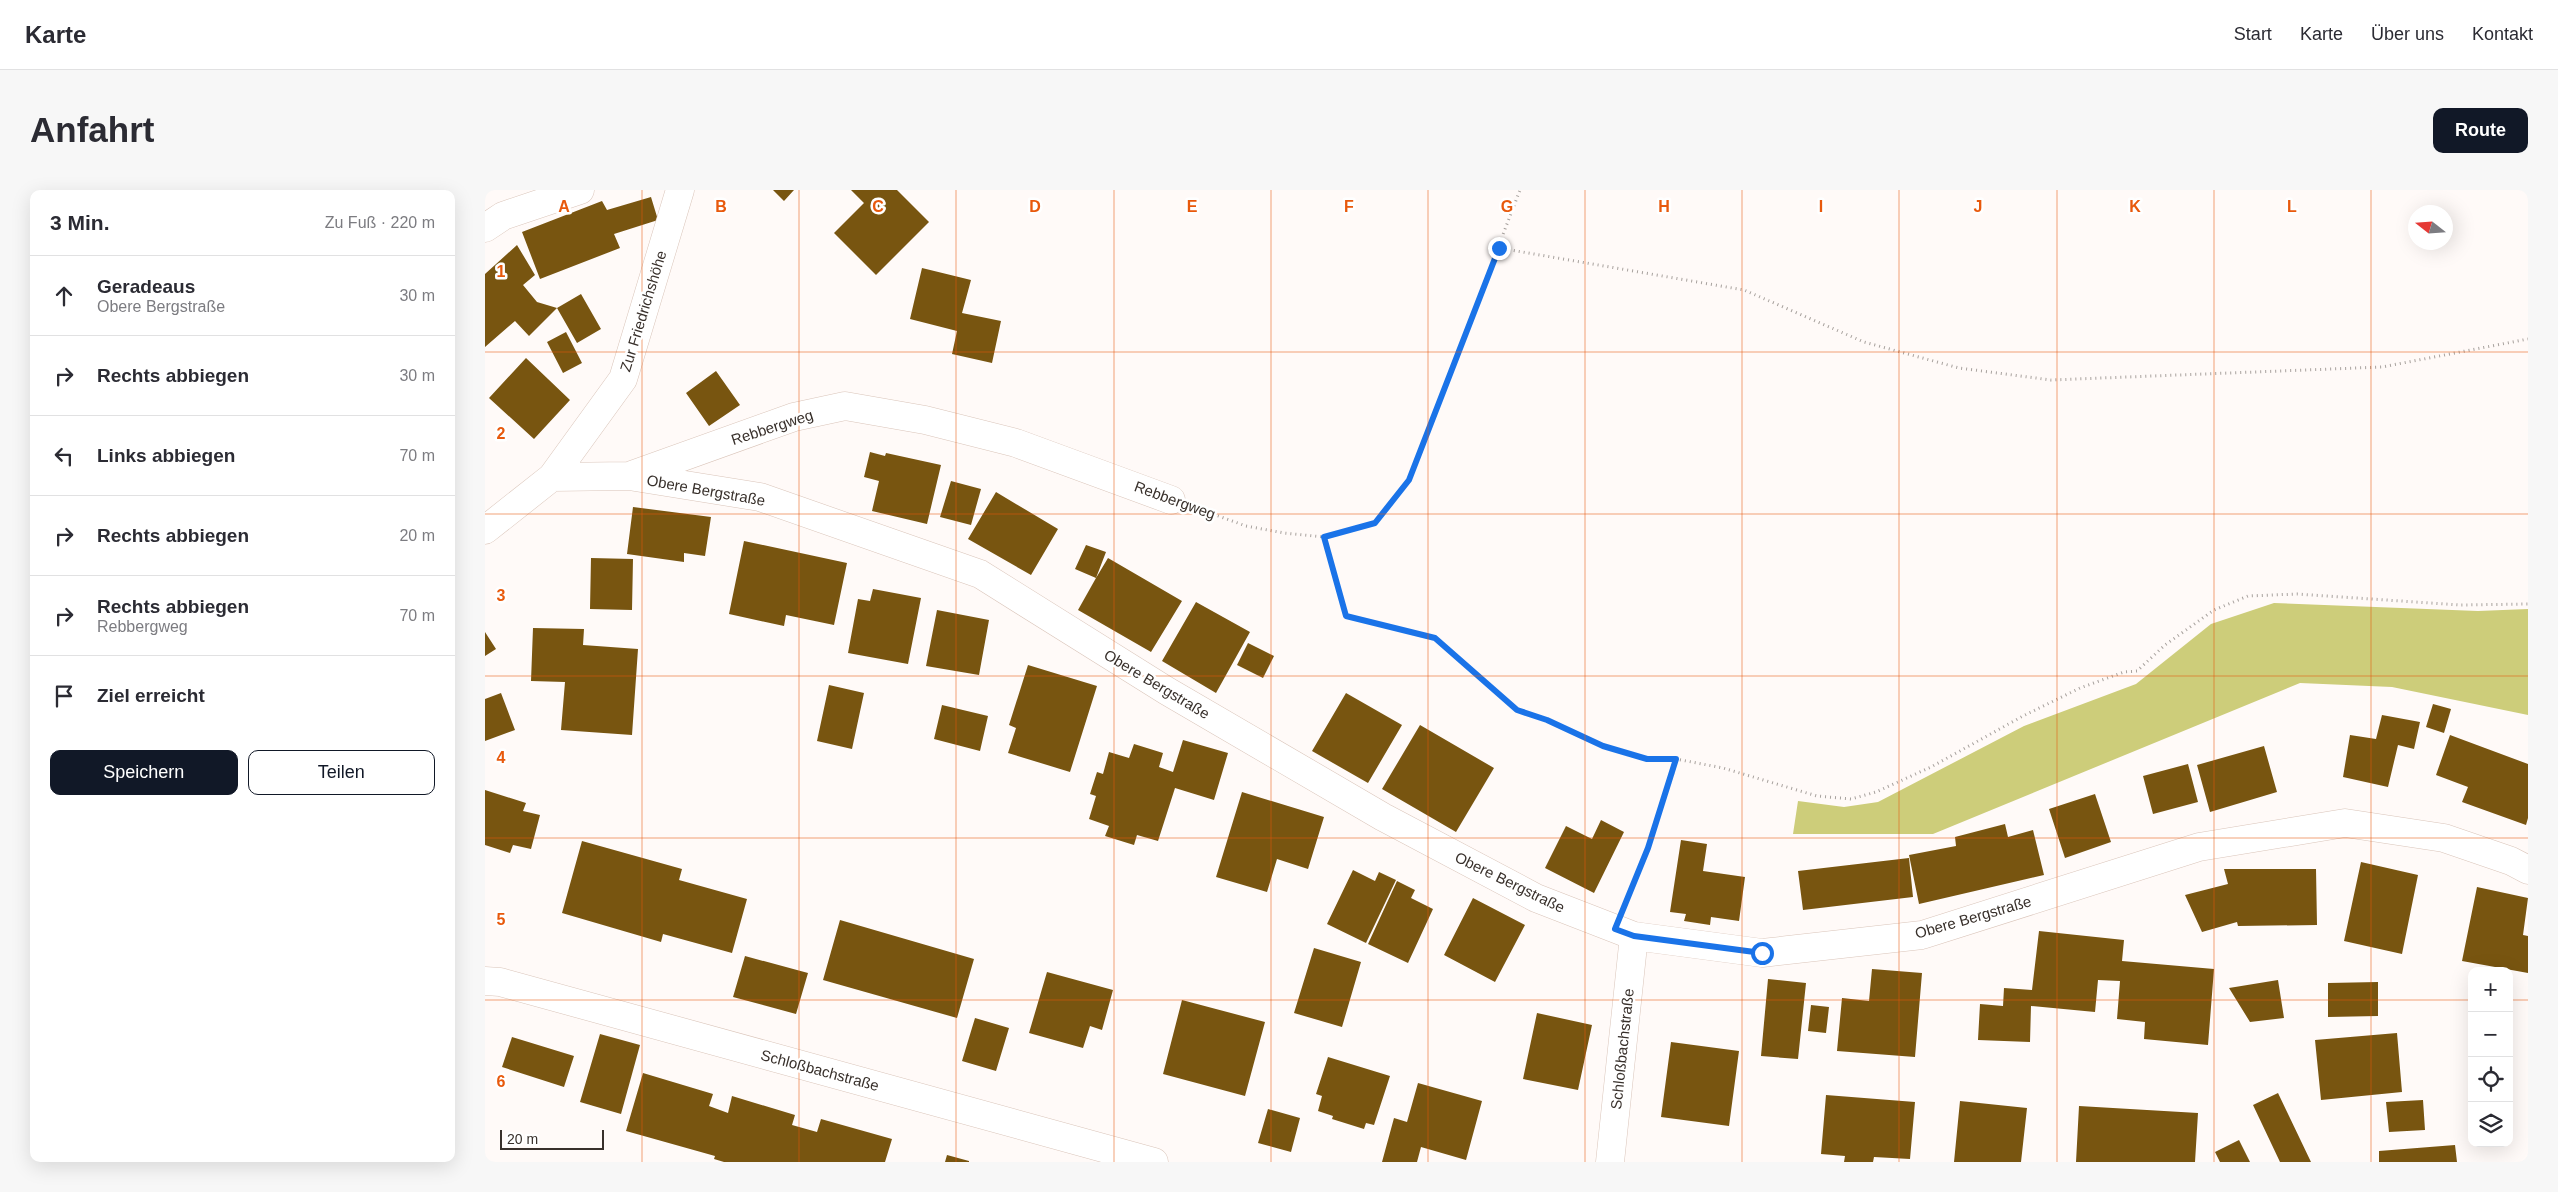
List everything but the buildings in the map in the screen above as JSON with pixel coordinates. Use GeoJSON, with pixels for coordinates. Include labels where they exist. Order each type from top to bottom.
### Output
{"type":"FeatureCollection","features":[{"type":"Feature","properties":{"kind":"street"},"geometry":{"type":"LineString","coordinates":[[485,228],[503,216],[580,190]]}},
{"type":"Feature","properties":{"kind":"street","name":"Zur Friedrichshöhe"},"geometry":{"type":"LineString","coordinates":[[485,530],[552,476],[623,379],[680,190]]}},
{"type":"Feature","properties":{"kind":"street","name":"Rebbergweg"},"geometry":{"type":"LineString","coordinates":[[629,476],[794,417],[845,406],[925,420],[1041,450],[1171,500]]}},
{"type":"Feature","properties":{"kind":"street","name":"Obere Bergstraße"},"geometry":{"type":"LineString","coordinates":[[552,476],[629,476],[760,497],[981,574],[1167,691],[1383,817],[1536,898],[1625,933],[1762,953],[1922,935],[2199,847],[2345,823],[2443,838],[2511,861],[2528,870]]}},
{"type":"Feature","properties":{"kind":"street","name":"Schloßbachstraße"},"geometry":{"type":"LineString","coordinates":[[1610,1162],[1625,933]]}},
{"type":"Feature","properties":{"kind":"street","name":"Schloßbachstraße"},"geometry":{"type":"LineString","coordinates":[[485,981],[500,982],[1154,1162]]}},
{"type":"Feature","properties":{"kind":"path","name":"Rebbergweg"},"geometry":{"type":"LineString","coordinates":[[1171,500],[1246,526],[1284,533],[1324,537],[1375,523],[1409,480],[1520,190]]}},
{"type":"Feature","properties":{"kind":"path"},"geometry":{"type":"LineString","coordinates":[[1499,248],[1743,290],[1864,342],[1959,368],[2051,380],[2383,367],[2528,339]]}},
{"type":"Feature","properties":{"kind":"path"},"geometry":{"type":"LineString","coordinates":[[1324,537],[1346,616],[1435,638],[1517,710],[1547,720],[1603,746],[1647,759],[1676,759],[1732,770],[1817,796],[1851,799],[1876,792],[1931,767],[2023,716],[2080,688],[2123,672],[2137,671],[2165,645],[2214,610],[2248,596],[2297,594],[2461,605],[2528,604]]}},
{"type":"Feature","properties":{"kind":"path"},"geometry":{"type":"LineString","coordinates":[[1625,933],[1648,848],[1676,759]]}},
{"type":"Feature","properties":{"kind":"shaded area"},"geometry":{"type":"Polygon","coordinates":[[[2274,603],[2478,611],[2528,609],[2528,715],[2392,687],[2300,683],[1933,834],[1793,834],[1798,801],[1844,807],[1878,802],[2024,726],[2136,684],[2211,624],[2274,603]]]}},
{"type":"Feature","properties":{"kind":"route"},"geometry":{"type":"LineString","coordinates":[[1499,248],[1409,480],[1375,523],[1324,537],[1346,616],[1435,638],[1517,710],[1547,720],[1603,746],[1647,759],[1676,759],[1648,848],[1615,929],[1634,936],[1762,953]]}}]}
